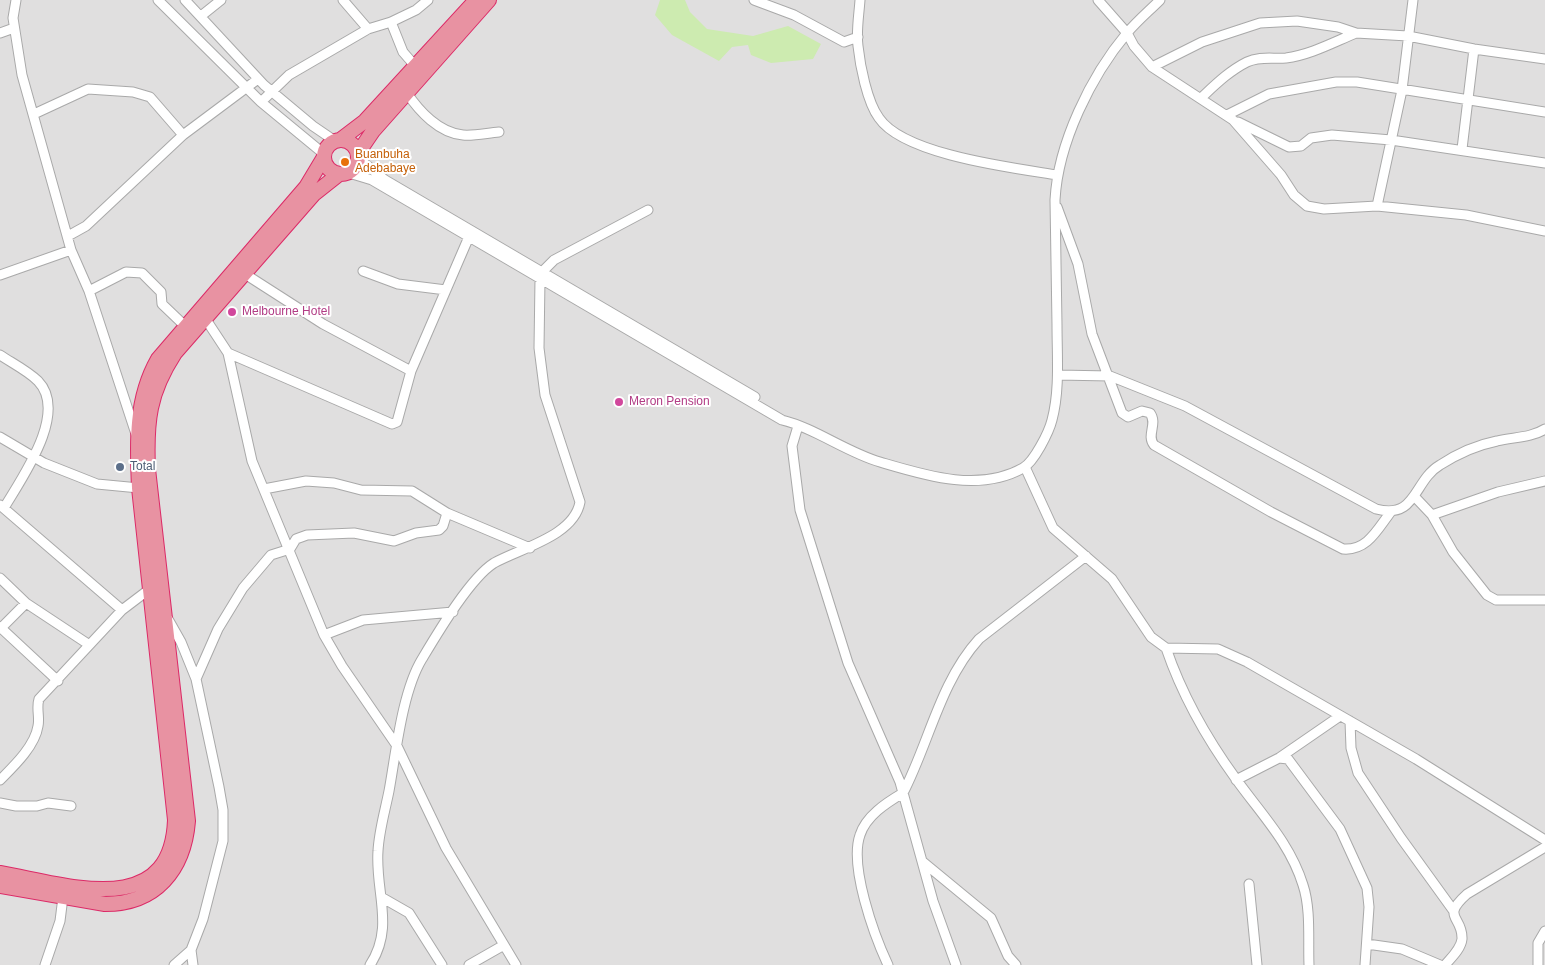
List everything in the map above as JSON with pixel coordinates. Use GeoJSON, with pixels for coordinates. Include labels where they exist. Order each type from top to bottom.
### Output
{"type":"FeatureCollection","features":[{"type":"Feature","properties":{"kind":"highway"},"geometry":{"type":"LineString","coordinates":[[175,855],[175,820],[156,583],[142,443],[151,403],[160,376],[202,314],[306,187],[326,148],[365,121],[480,3]]}},
{"type":"Feature","properties":{"kind":"highway"},"geometry":{"type":"LineString","coordinates":[[0,886],[63,897],[88,895],[136,886],[155,874],[175,855],[186,840],[188,821],[164,612],[156,583],[139,488],[142,399],[150,373],[158,359],[185,326],[202,314],[245,274],[314,194],[357,164],[358,156],[369,136],[407,93],[480,3]]}},
{"type":"Feature","properties":{"kind":"highway"},"geometry":{"type":"LineString","coordinates":[[338,140],[351,143],[358,156]]}},
{"type":"Feature","properties":{"kind":"highway"},"geometry":{"type":"LineString","coordinates":[[324,155],[328,170],[344,174]]}},
{"type":"Feature","properties":{"kind":"highway"},"geometry":{"type":"LineString","coordinates":[[0,873],[88,895]]}},
{"type":"Feature","properties":{"kind":"street"},"geometry":{"type":"LineString","coordinates":[[16,0],[13,18],[22,75],[72,250],[89,291],[142,443]]}},
{"type":"Feature","properties":{"kind":"street"},"geometry":{"type":"LineString","coordinates":[[158,0],[246,88],[324,155]]}},
{"type":"Feature","properties":{"kind":"street"},"geometry":{"type":"LineString","coordinates":[[185,0],[258,79],[312,126],[338,140]]}},
{"type":"Feature","properties":{"kind":"street"},"geometry":{"type":"LineString","coordinates":[[201,16],[221,0]]}},
{"type":"Feature","properties":{"kind":"street"},"geometry":{"type":"LineString","coordinates":[[343,0],[368,29]]}},
{"type":"Feature","properties":{"kind":"street"},"geometry":{"type":"LineString","coordinates":[[261,102],[271,90],[289,75],[368,29],[391,22],[416,10],[428,0]]}},
{"type":"Feature","properties":{"kind":"street"},"geometry":{"type":"LineString","coordinates":[[754,0],[794,15],[844,42],[858,37]]}},
{"type":"Feature","properties":{"kind":"street"},"geometry":{"type":"LineString","coordinates":[[860,0],[858,37],[869,98],[879,119],[895,132],[937,152],[977,162],[1057,175]]}},
{"type":"Feature","properties":{"kind":"street"},"geometry":{"type":"LineString","coordinates":[[1098,0],[1127,33],[1134,46],[1152,67],[1230,117],[1289,147],[1301,146],[1311,138],[1332,135],[1462,149],[1545,163]]}},
{"type":"Feature","properties":{"kind":"street"},"geometry":{"type":"LineString","coordinates":[[344,174],[372,180],[470,234],[542,275],[782,420],[878,461],[937,476],[960,480],[982,480],[1025,467],[1043,442],[1052,419],[1058,375],[1055,200],[1057,175],[1074,124],[1094,82],[1127,33],[1160,0]]}},
{"type":"Feature","properties":{"kind":"street"},"geometry":{"type":"LineString","coordinates":[[1377,206],[1402,90],[1413,0]]}},
{"type":"Feature","properties":{"kind":"street"},"geometry":{"type":"LineString","coordinates":[[391,22],[403,52],[416,67]]}},
{"type":"Feature","properties":{"kind":"street"},"geometry":{"type":"LineString","coordinates":[[1152,67],[1202,42],[1260,23],[1297,22],[1338,27],[1356,33],[1408,36],[1474,49],[1545,59]]}},
{"type":"Feature","properties":{"kind":"street"},"geometry":{"type":"LineString","coordinates":[[0,33],[14,28]]}},
{"type":"Feature","properties":{"kind":"street"},"geometry":{"type":"LineString","coordinates":[[1201,98],[1228,73],[1249,61],[1266,58],[1286,58],[1311,51],[1356,33]]}},
{"type":"Feature","properties":{"kind":"street"},"geometry":{"type":"LineString","coordinates":[[1462,149],[1474,49]]}},
{"type":"Feature","properties":{"kind":"street"},"geometry":{"type":"LineString","coordinates":[[68,236],[86,226],[183,135],[258,79]]}},
{"type":"Feature","properties":{"kind":"street"},"geometry":{"type":"LineString","coordinates":[[1230,117],[1268,94],[1336,82],[1357,82],[1545,112]]}},
{"type":"Feature","properties":{"kind":"street"},"geometry":{"type":"LineString","coordinates":[[34,114],[88,89],[138,93],[150,97],[183,135]]}},
{"type":"Feature","properties":{"kind":"street"},"geometry":{"type":"LineString","coordinates":[[407,93],[417,108],[443,129],[462,135],[499,132]]}},
{"type":"Feature","properties":{"kind":"street"},"geometry":{"type":"LineString","coordinates":[[1230,117],[1281,175],[1294,195],[1307,206],[1324,209],[1377,206],[1466,215],[1545,231]]}},
{"type":"Feature","properties":{"kind":"street"},"geometry":{"type":"LineString","coordinates":[[358,156],[385,180],[470,234]]}},
{"type":"Feature","properties":{"kind":"street"},"geometry":{"type":"LineString","coordinates":[[1055,200],[1078,264],[1092,334],[1124,416],[1147,411],[1153,417],[1154,426],[1150,436],[1154,445],[1271,512],[1344,549],[1354,550],[1363,546],[1390,513]]}},
{"type":"Feature","properties":{"kind":"street"},"geometry":{"type":"LineString","coordinates":[[370,965],[379,951],[383,936],[378,851],[406,702],[420,662],[475,580],[494,564],[530,548],[567,525],[578,512],[580,502],[545,395],[539,348],[542,275],[554,260],[648,210]]}},
{"type":"Feature","properties":{"kind":"street"},"geometry":{"type":"LineString","coordinates":[[228,353],[392,424],[399,418],[411,372],[470,234]]}},
{"type":"Feature","properties":{"kind":"street"},"geometry":{"type":"LineString","coordinates":[[0,275],[72,250]]}},
{"type":"Feature","properties":{"kind":"street"},"geometry":{"type":"LineString","coordinates":[[364,271],[398,284],[446,290]]}},
{"type":"Feature","properties":{"kind":"street"},"geometry":{"type":"LineString","coordinates":[[89,291],[126,272],[142,273],[161,292],[162,304],[185,326]]}},
{"type":"Feature","properties":{"kind":"street"},"geometry":{"type":"LineString","coordinates":[[245,274],[323,324],[411,372]]}},
{"type":"Feature","properties":{"kind":"street"},"geometry":{"type":"LineString","coordinates":[[202,314],[228,353],[252,461],[290,548],[324,635],[342,666],[397,746],[446,848],[516,965]]}},
{"type":"Feature","properties":{"kind":"street"},"geometry":{"type":"LineString","coordinates":[[0,355],[39,382],[46,392],[47,415],[44,436],[34,456],[2,507],[122,610]]}},
{"type":"Feature","properties":{"kind":"street"},"geometry":{"type":"LineString","coordinates":[[1058,375],[1110,376],[1185,406],[1376,509],[1390,513],[1400,510],[1438,466],[1463,452],[1495,441],[1537,434],[1545,429]]}},
{"type":"Feature","properties":{"kind":"street"},"geometry":{"type":"LineString","coordinates":[[795,424],[792,446],[800,510],[848,663],[903,793],[922,862],[956,965]]}},
{"type":"Feature","properties":{"kind":"street"},"geometry":{"type":"LineString","coordinates":[[0,437],[44,463],[97,484],[139,488]]}},
{"type":"Feature","properties":{"kind":"street"},"geometry":{"type":"LineString","coordinates":[[1025,467],[1053,528],[1112,579],[1151,637],[1166,648],[1218,649],[1247,662],[1416,759],[1545,840]]}},
{"type":"Feature","properties":{"kind":"street"},"geometry":{"type":"LineString","coordinates":[[264,489],[306,481],[334,483],[361,490],[412,490],[447,513],[530,548]]}},
{"type":"Feature","properties":{"kind":"street"},"geometry":{"type":"LineString","coordinates":[[1432,515],[1498,492],[1545,481]]}},
{"type":"Feature","properties":{"kind":"street"},"geometry":{"type":"LineString","coordinates":[[1414,496],[1432,515],[1454,552],[1487,595],[1496,600],[1545,600]]}},
{"type":"Feature","properties":{"kind":"street"},"geometry":{"type":"LineString","coordinates":[[196,679],[218,629],[243,588],[271,555],[290,548],[296,539],[308,535],[354,533],[394,541],[416,533],[439,530],[444,526],[447,513]]}},
{"type":"Feature","properties":{"kind":"street"},"geometry":{"type":"LineString","coordinates":[[888,965],[865,903],[856,854],[860,834],[872,816],[885,803],[903,793],[952,681],[968,652],[979,639],[1086,556]]}},
{"type":"Feature","properties":{"kind":"street"},"geometry":{"type":"LineString","coordinates":[[0,578],[26,603],[88,644]]}},
{"type":"Feature","properties":{"kind":"street"},"geometry":{"type":"LineString","coordinates":[[0,780],[32,742],[40,715],[37,705],[39,700],[58,681],[88,644],[122,610],[156,583]]}},
{"type":"Feature","properties":{"kind":"street"},"geometry":{"type":"LineString","coordinates":[[26,603],[0,628],[58,681]]}},
{"type":"Feature","properties":{"kind":"street"},"geometry":{"type":"LineString","coordinates":[[164,612],[181,642],[196,679],[221,802],[223,841],[203,919],[191,950],[174,965]]}},
{"type":"Feature","properties":{"kind":"street"},"geometry":{"type":"LineString","coordinates":[[324,635],[363,620],[453,612]]}},
{"type":"Feature","properties":{"kind":"street"},"geometry":{"type":"LineString","coordinates":[[1166,648],[1176,680],[1212,744],[1236,780],[1276,831],[1295,862],[1305,894],[1309,965]]}},
{"type":"Feature","properties":{"kind":"street"},"geometry":{"type":"LineString","coordinates":[[1236,780],[1279,758],[1340,716]]}},
{"type":"Feature","properties":{"kind":"street"},"geometry":{"type":"LineString","coordinates":[[1350,721],[1350,748],[1358,773],[1425,874],[1453,910],[1454,918],[1461,931],[1462,940],[1456,952],[1445,965]]}},
{"type":"Feature","properties":{"kind":"street"},"geometry":{"type":"LineString","coordinates":[[1279,758],[1288,759],[1340,829],[1367,888],[1369,907],[1365,965]]}},
{"type":"Feature","properties":{"kind":"street"},"geometry":{"type":"LineString","coordinates":[[0,802],[16,806],[36,806],[48,803],[71,806]]}},
{"type":"Feature","properties":{"kind":"street"},"geometry":{"type":"LineString","coordinates":[[1453,910],[1467,894],[1545,847]]}},
{"type":"Feature","properties":{"kind":"street"},"geometry":{"type":"LineString","coordinates":[[922,862],[991,918],[1008,956],[1016,965]]}},
{"type":"Feature","properties":{"kind":"street"},"geometry":{"type":"LineString","coordinates":[[1249,884],[1257,965]]}},
{"type":"Feature","properties":{"kind":"street"},"geometry":{"type":"LineString","coordinates":[[46,965],[60,921],[63,897]]}},
{"type":"Feature","properties":{"kind":"street"},"geometry":{"type":"LineString","coordinates":[[381,897],[409,913],[442,965]]}},
{"type":"Feature","properties":{"kind":"street"},"geometry":{"type":"LineString","coordinates":[[1538,965],[1538,943],[1545,931]]}},
{"type":"Feature","properties":{"kind":"street"},"geometry":{"type":"LineString","coordinates":[[1367,944],[1402,949],[1440,965]]}},
{"type":"Feature","properties":{"kind":"street"},"geometry":{"type":"LineString","coordinates":[[469,965],[504,945]]}},
{"type":"Feature","properties":{"kind":"street"},"geometry":{"type":"LineString","coordinates":[[191,950],[193,965]]}},
{"type":"Feature","properties":{"kind":"shaded area"},"geometry":{"type":"Polygon","coordinates":[[[0,0],[1545,0],[1545,965],[0,965],[0,0]]]}},
{"type":"Feature","properties":{"kind":"green space"},"geometry":{"type":"Polygon","coordinates":[[[660,0],[685,0],[690,12],[707,29],[753,36],[788,26],[821,44],[813,59],[771,63],[751,55],[748,45],[732,47],[719,61],[672,35],[655,15],[660,0]]]}},
{"type":"Feature","properties":{"kind":"place","name":"Buanbuha Adebabaye"},"geometry":{"type":"Point","coordinates":[345,162]}},
{"type":"Feature","properties":{"kind":"place","name":"Melbourne Hotel"},"geometry":{"type":"Point","coordinates":[232,312]}},
{"type":"Feature","properties":{"kind":"place","name":"Meron Pension"},"geometry":{"type":"Point","coordinates":[619,402]}},
{"type":"Feature","properties":{"kind":"place","name":"Total"},"geometry":{"type":"Point","coordinates":[120,467]}}]}
